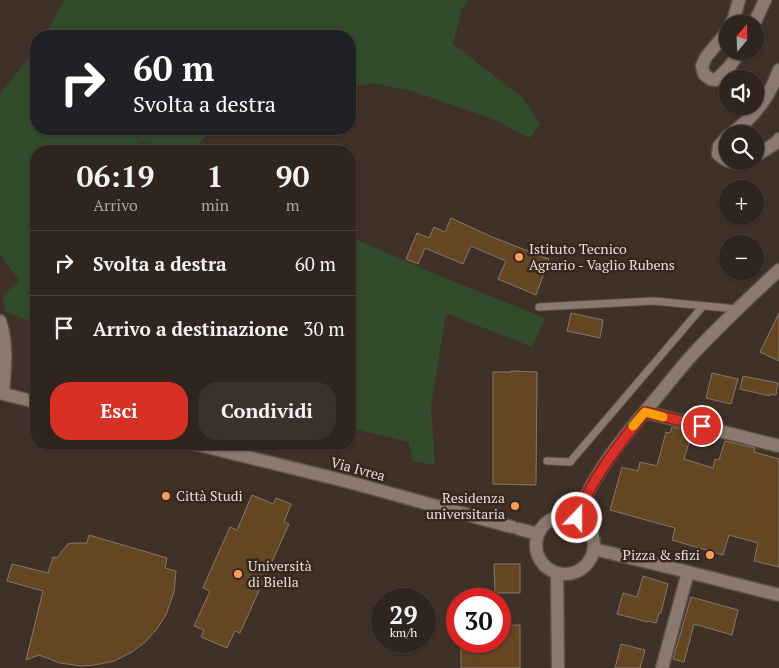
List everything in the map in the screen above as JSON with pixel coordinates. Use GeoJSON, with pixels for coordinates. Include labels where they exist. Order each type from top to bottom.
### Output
{"type":"FeatureCollection","features":[{"type":"Feature","properties":{"kind":"street"},"geometry":{"type":"LineString","coordinates":[[735,15],[739,0]]}},
{"type":"Feature","properties":{"kind":"street"},"geometry":{"type":"LineString","coordinates":[[758,15],[765,0]]}},
{"type":"Feature","properties":{"kind":"street"},"geometry":{"type":"LineString","coordinates":[[719,42],[706,57],[702,66],[704,74],[710,79],[716,80],[734,60]]}},
{"type":"Feature","properties":{"kind":"street"},"geometry":{"type":"LineString","coordinates":[[741,125],[754,114],[767,96],[779,70]]}},
{"type":"Feature","properties":{"kind":"street"},"geometry":{"type":"LineString","coordinates":[[764,150],[779,139]]}},
{"type":"Feature","properties":{"kind":"street"},"geometry":{"type":"LineString","coordinates":[[577,518],[583,501],[608,458],[645,412],[693,354],[779,270]]}},
{"type":"Feature","properties":{"kind":"street"},"geometry":{"type":"LineString","coordinates":[[0,321],[4,332],[6,348],[2,393],[30,400]]}},
{"type":"Feature","properties":{"kind":"street"},"geometry":{"type":"LineString","coordinates":[[645,412],[779,446]]}},
{"type":"Feature","properties":{"kind":"street","name":"Via Ivrea"},"geometry":{"type":"LineString","coordinates":[[220,450],[349,482],[538,534]]}},
{"type":"Feature","properties":{"kind":"street"},"geometry":{"type":"LineString","coordinates":[[559,516],[577,518],[591,531],[594,540],[594,550],[591,558],[577,572],[557,573],[548,569],[541,562],[537,553],[536,543],[542,526],[559,516]]}},
{"type":"Feature","properties":{"kind":"street"},"geometry":{"type":"LineString","coordinates":[[594,550],[779,595]]}},
{"type":"Feature","properties":{"kind":"street"},"geometry":{"type":"LineString","coordinates":[[662,668],[688,572]]}},
{"type":"Feature","properties":{"kind":"street"},"geometry":{"type":"LineString","coordinates":[[557,573],[558,668]]}},
{"type":"Feature","properties":{"kind":"lane"},"geometry":{"type":"LineString","coordinates":[[539,307],[654,301],[737,309]]}},
{"type":"Feature","properties":{"kind":"lane"},"geometry":{"type":"LineString","coordinates":[[547,461],[570,462],[703,306]]}},
{"type":"Feature","properties":{"kind":"green space"},"geometry":{"type":"Polygon","coordinates":[[[64,0],[469,0],[462,8],[453,44],[523,98],[540,125],[529,138],[493,119],[412,91],[372,83],[356,87],[356,30],[48,30],[64,0]]]}},
{"type":"Feature","properties":{"kind":"green space"},"geometry":{"type":"Polygon","coordinates":[[[30,56],[30,135],[207,135],[197,145],[156,145],[139,142],[138,145],[30,145],[30,321],[6,312],[2,296],[20,281],[0,254],[0,94],[30,56]]]}},
{"type":"Feature","properties":{"kind":"green space"},"geometry":{"type":"Polygon","coordinates":[[[356,240],[545,318],[532,347],[446,313],[431,407],[435,465],[412,461],[409,442],[356,429],[356,240]]]}},
{"type":"Feature","properties":{"kind":"building","name":"Istituto Tecnico Agrario - Vaglio Rubens"},"geometry":{"type":"Polygon","coordinates":[[[451,218],[492,237],[549,259],[536,295],[498,279],[506,261],[471,246],[463,264],[425,248],[418,264],[406,259],[417,233],[429,238],[434,227],[445,232],[451,218]]]}},
{"type":"Feature","properties":{"kind":"building","name":"Istituto Tecnico Agrario - Vaglio Rubens"},"geometry":{"type":"Polygon","coordinates":[[[571,313],[603,320],[600,338],[567,331],[571,313]]]}},
{"type":"Feature","properties":{"kind":"building"},"geometry":{"type":"Polygon","coordinates":[[[779,313],[779,361],[760,352],[779,313]]]}},
{"type":"Feature","properties":{"kind":"building"},"geometry":{"type":"Polygon","coordinates":[[[493,372],[537,372],[536,485],[493,484],[493,372]]]}},
{"type":"Feature","properties":{"kind":"building"},"geometry":{"type":"Polygon","coordinates":[[[712,373],[738,379],[731,404],[706,398],[712,373]]]}},
{"type":"Feature","properties":{"kind":"building"},"geometry":{"type":"Polygon","coordinates":[[[743,376],[778,383],[776,395],[770,394],[770,396],[740,389],[743,376]]]}},
{"type":"Feature","properties":{"kind":"building"},"geometry":{"type":"Polygon","coordinates":[[[672,427],[692,432],[684,459],[713,468],[715,459],[719,460],[725,441],[755,448],[754,452],[779,459],[779,567],[754,561],[758,543],[729,535],[723,555],[672,540],[675,528],[610,510],[622,467],[638,471],[640,462],[657,466],[666,432],[670,433],[672,427]]]}},
{"type":"Feature","properties":{"kind":"building","name":"Università di Biella"},"geometry":{"type":"Polygon","coordinates":[[[252,495],[273,504],[276,498],[291,504],[284,522],[289,524],[240,633],[235,631],[227,648],[201,637],[204,630],[194,626],[210,591],[203,588],[217,556],[230,527],[237,530],[252,495]]]}},
{"type":"Feature","properties":{"kind":"building"},"geometry":{"type":"Polygon","coordinates":[[[89,535],[167,558],[165,568],[176,571],[174,592],[166,615],[145,642],[132,652],[114,661],[81,666],[60,663],[39,655],[26,660],[43,591],[7,581],[12,564],[48,573],[53,557],[57,558],[68,544],[87,543],[89,535]]]}},
{"type":"Feature","properties":{"kind":"building"},"geometry":{"type":"Polygon","coordinates":[[[494,564],[520,564],[520,593],[511,593],[511,588],[495,588],[494,564]]]}},
{"type":"Feature","properties":{"kind":"building"},"geometry":{"type":"Polygon","coordinates":[[[643,576],[668,584],[661,613],[659,613],[656,623],[617,614],[623,593],[637,597],[643,576]]]}},
{"type":"Feature","properties":{"kind":"building"},"geometry":{"type":"Polygon","coordinates":[[[691,597],[738,610],[732,635],[694,624],[684,662],[673,659],[691,597]]]}},
{"type":"Feature","properties":{"kind":"building"},"geometry":{"type":"Polygon","coordinates":[[[511,625],[520,625],[520,668],[461,668],[461,653],[511,653],[511,625]]]}},
{"type":"Feature","properties":{"kind":"building"},"geometry":{"type":"Polygon","coordinates":[[[621,644],[645,650],[640,668],[615,668],[621,644]]]}},
{"type":"Feature","properties":{"kind":"slow traffic"},"geometry":{"type":"LineString","coordinates":[[633,426],[645,412],[663,417]]}},
{"type":"Feature","properties":{"kind":"place","name":"Istituto Tecnico Agrario - Vaglio Rubens"},"geometry":{"type":"Point","coordinates":[519,257]}},
{"type":"Feature","properties":{"kind":"place","name":"Città Studi"},"geometry":{"type":"Point","coordinates":[166,496]}},
{"type":"Feature","properties":{"kind":"place","name":"Residenza universitaria"},"geometry":{"type":"Point","coordinates":[515,506]}},
{"type":"Feature","properties":{"kind":"place","name":"Pizza & sfizi"},"geometry":{"type":"Point","coordinates":[710,555]}},
{"type":"Feature","properties":{"kind":"place","name":"Università di Biella"},"geometry":{"type":"Point","coordinates":[238,574]}},
{"type":"Feature","properties":{"kind":"route"},"geometry":{"type":"LineString","coordinates":[[577,518],[583,501],[608,458],[645,412],[702,426]]}}]}
